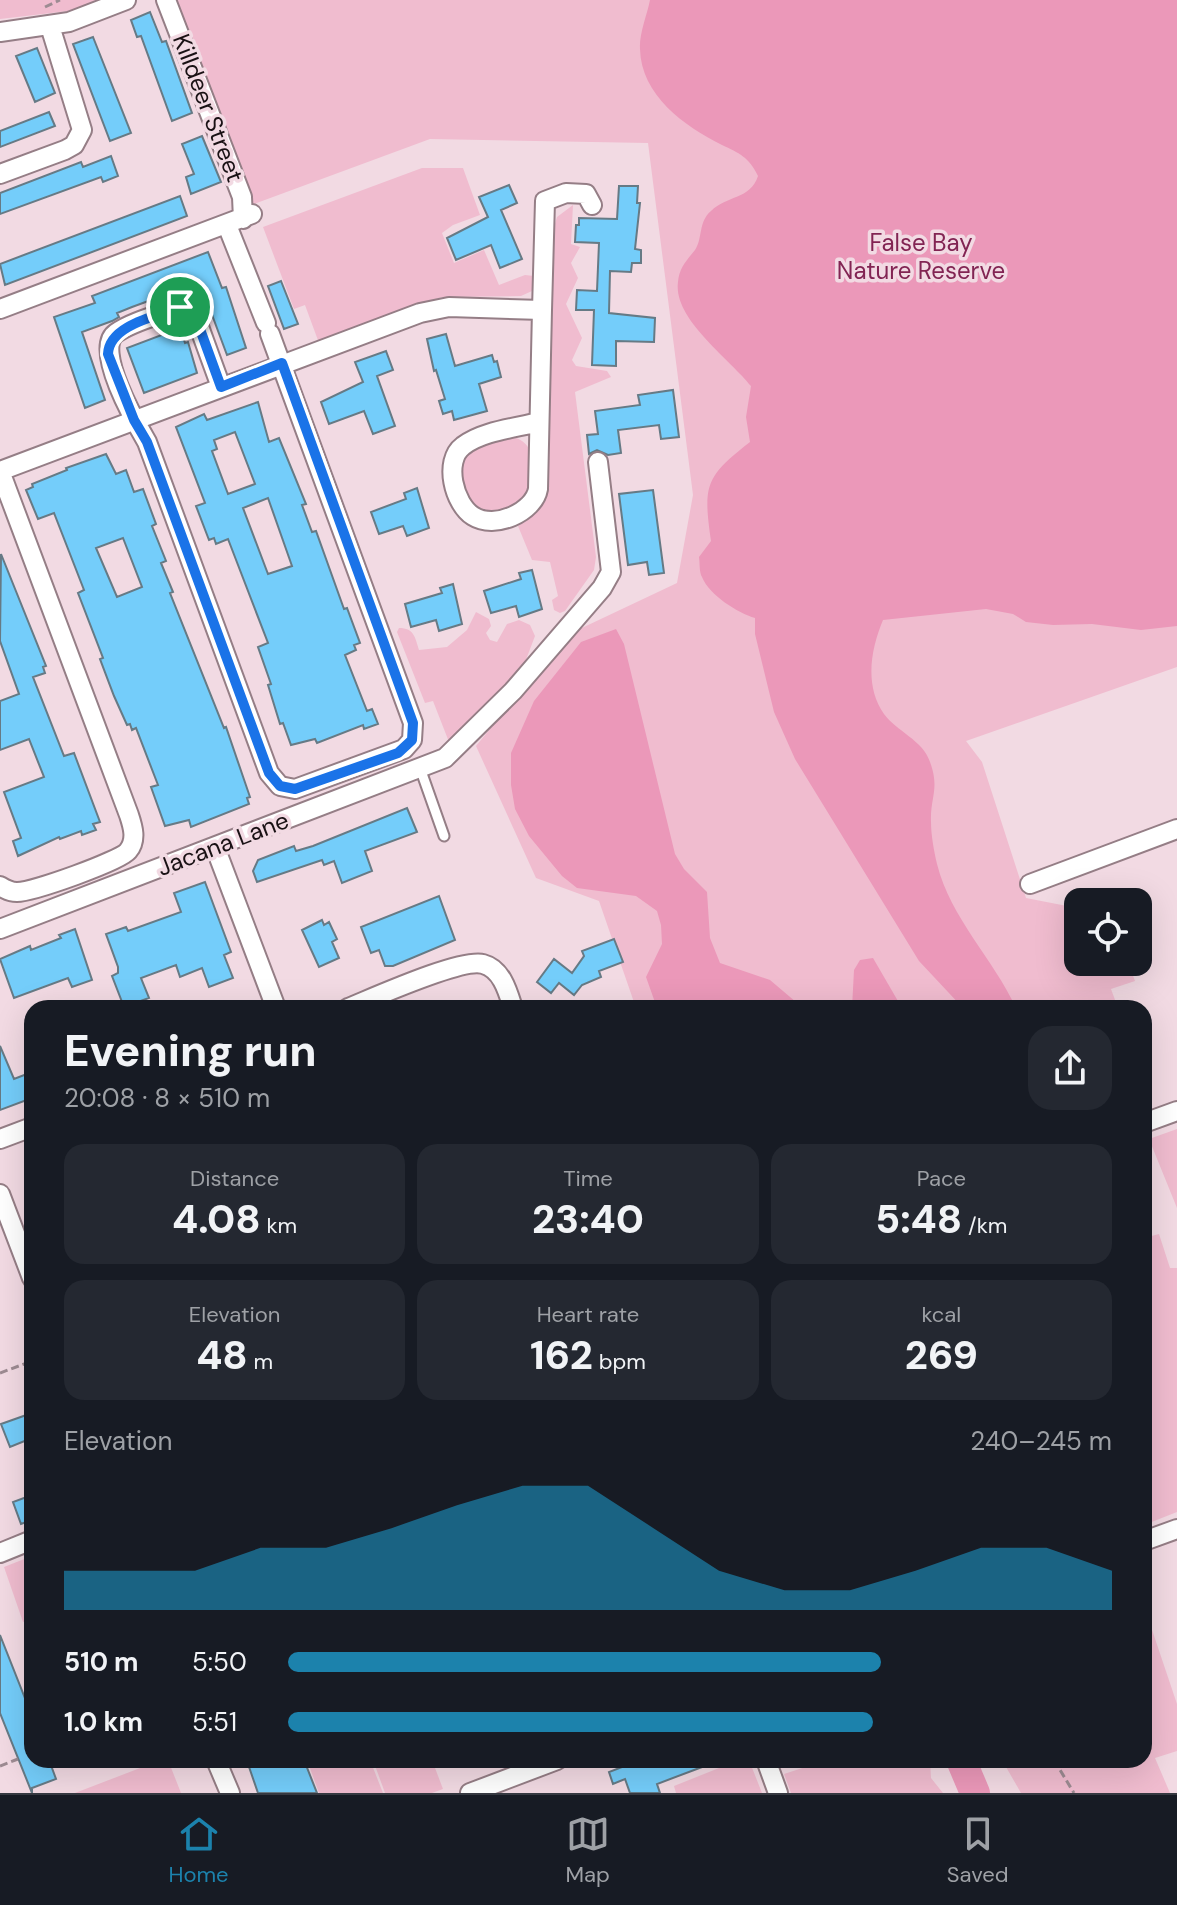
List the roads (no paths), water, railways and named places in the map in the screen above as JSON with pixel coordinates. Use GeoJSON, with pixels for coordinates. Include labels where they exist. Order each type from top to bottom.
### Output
{"type":"FeatureCollection","features":[{"type":"Feature","properties":{"kind":"street"},"geometry":{"type":"LineString","coordinates":[[0,32],[50,26],[126,0]]}},
{"type":"Feature","properties":{"kind":"street","name":"Killdeer Street"},"geometry":{"type":"LineString","coordinates":[[166,0],[242,197],[241,219],[268,329],[413,723],[412,740],[398,753],[295,789],[285,788],[274,780],[147,442],[134,420],[109,360],[109,344],[116,333],[180,307],[193,310],[221,387]]}},
{"type":"Feature","properties":{"kind":"street"},"geometry":{"type":"LineString","coordinates":[[0,174],[65,150],[74,145],[82,130],[50,26]]}},
{"type":"Feature","properties":{"kind":"street"},"geometry":{"type":"LineString","coordinates":[[539,422],[473,440],[457,451],[451,468],[453,477],[463,505],[474,517],[493,520],[518,514],[533,503],[538,489],[542,310],[537,201],[566,193],[586,194],[592,205]]}},
{"type":"Feature","properties":{"kind":"street"},"geometry":{"type":"LineString","coordinates":[[0,309],[241,219]]}},
{"type":"Feature","properties":{"kind":"street"},"geometry":{"type":"LineString","coordinates":[[0,886],[10,892],[33,890],[103,864],[124,855],[133,844],[134,835],[0,471],[420,313],[449,307],[542,310]]}},
{"type":"Feature","properties":{"kind":"street","name":"Jacana Lane"},"geometry":{"type":"LineString","coordinates":[[0,929],[445,758],[513,691],[602,588],[611,572],[598,462]]}},
{"type":"Feature","properties":{"kind":"street"},"geometry":{"type":"LineString","coordinates":[[1030,884],[1177,829]]}},
{"type":"Feature","properties":{"kind":"street"},"geometry":{"type":"LineString","coordinates":[[215,847],[273,1000]]}},
{"type":"Feature","properties":{"kind":"street"},"geometry":{"type":"LineString","coordinates":[[369,1000],[455,967],[476,963],[484,964],[499,975],[510,1000]]}},
{"type":"Feature","properties":{"kind":"street"},"geometry":{"type":"LineString","coordinates":[[1152,1120],[1177,1111]]}},
{"type":"Feature","properties":{"kind":"street"},"geometry":{"type":"LineString","coordinates":[[0,1139],[24,1130]]}},
{"type":"Feature","properties":{"kind":"street"},"geometry":{"type":"LineString","coordinates":[[0,1194],[24,1257]]}},
{"type":"Feature","properties":{"kind":"street"},"geometry":{"type":"LineString","coordinates":[[1152,1538],[1176,1531]]}},
{"type":"Feature","properties":{"kind":"street"},"geometry":{"type":"LineString","coordinates":[[0,1553],[24,1543]]}},
{"type":"Feature","properties":{"kind":"street"},"geometry":{"type":"LineString","coordinates":[[219,1768],[230,1793]]}},
{"type":"Feature","properties":{"kind":"street"},"geometry":{"type":"LineString","coordinates":[[470,1793],[536,1768]]}},
{"type":"Feature","properties":{"kind":"street"},"geometry":{"type":"LineString","coordinates":[[769,1768],[778,1793]]}},
{"type":"Feature","properties":{"kind":"lane"},"geometry":{"type":"LineString","coordinates":[[420,768],[444,836]]}},
{"type":"Feature","properties":{"kind":"waterway"},"geometry":{"type":"LineString","coordinates":[[964,1768],[975,1793]]}},
{"type":"Feature","properties":{"kind":"park label","name":"False Bay Nature Reserve"},"geometry":{"type":"Point","coordinates":[921,257]}}]}
